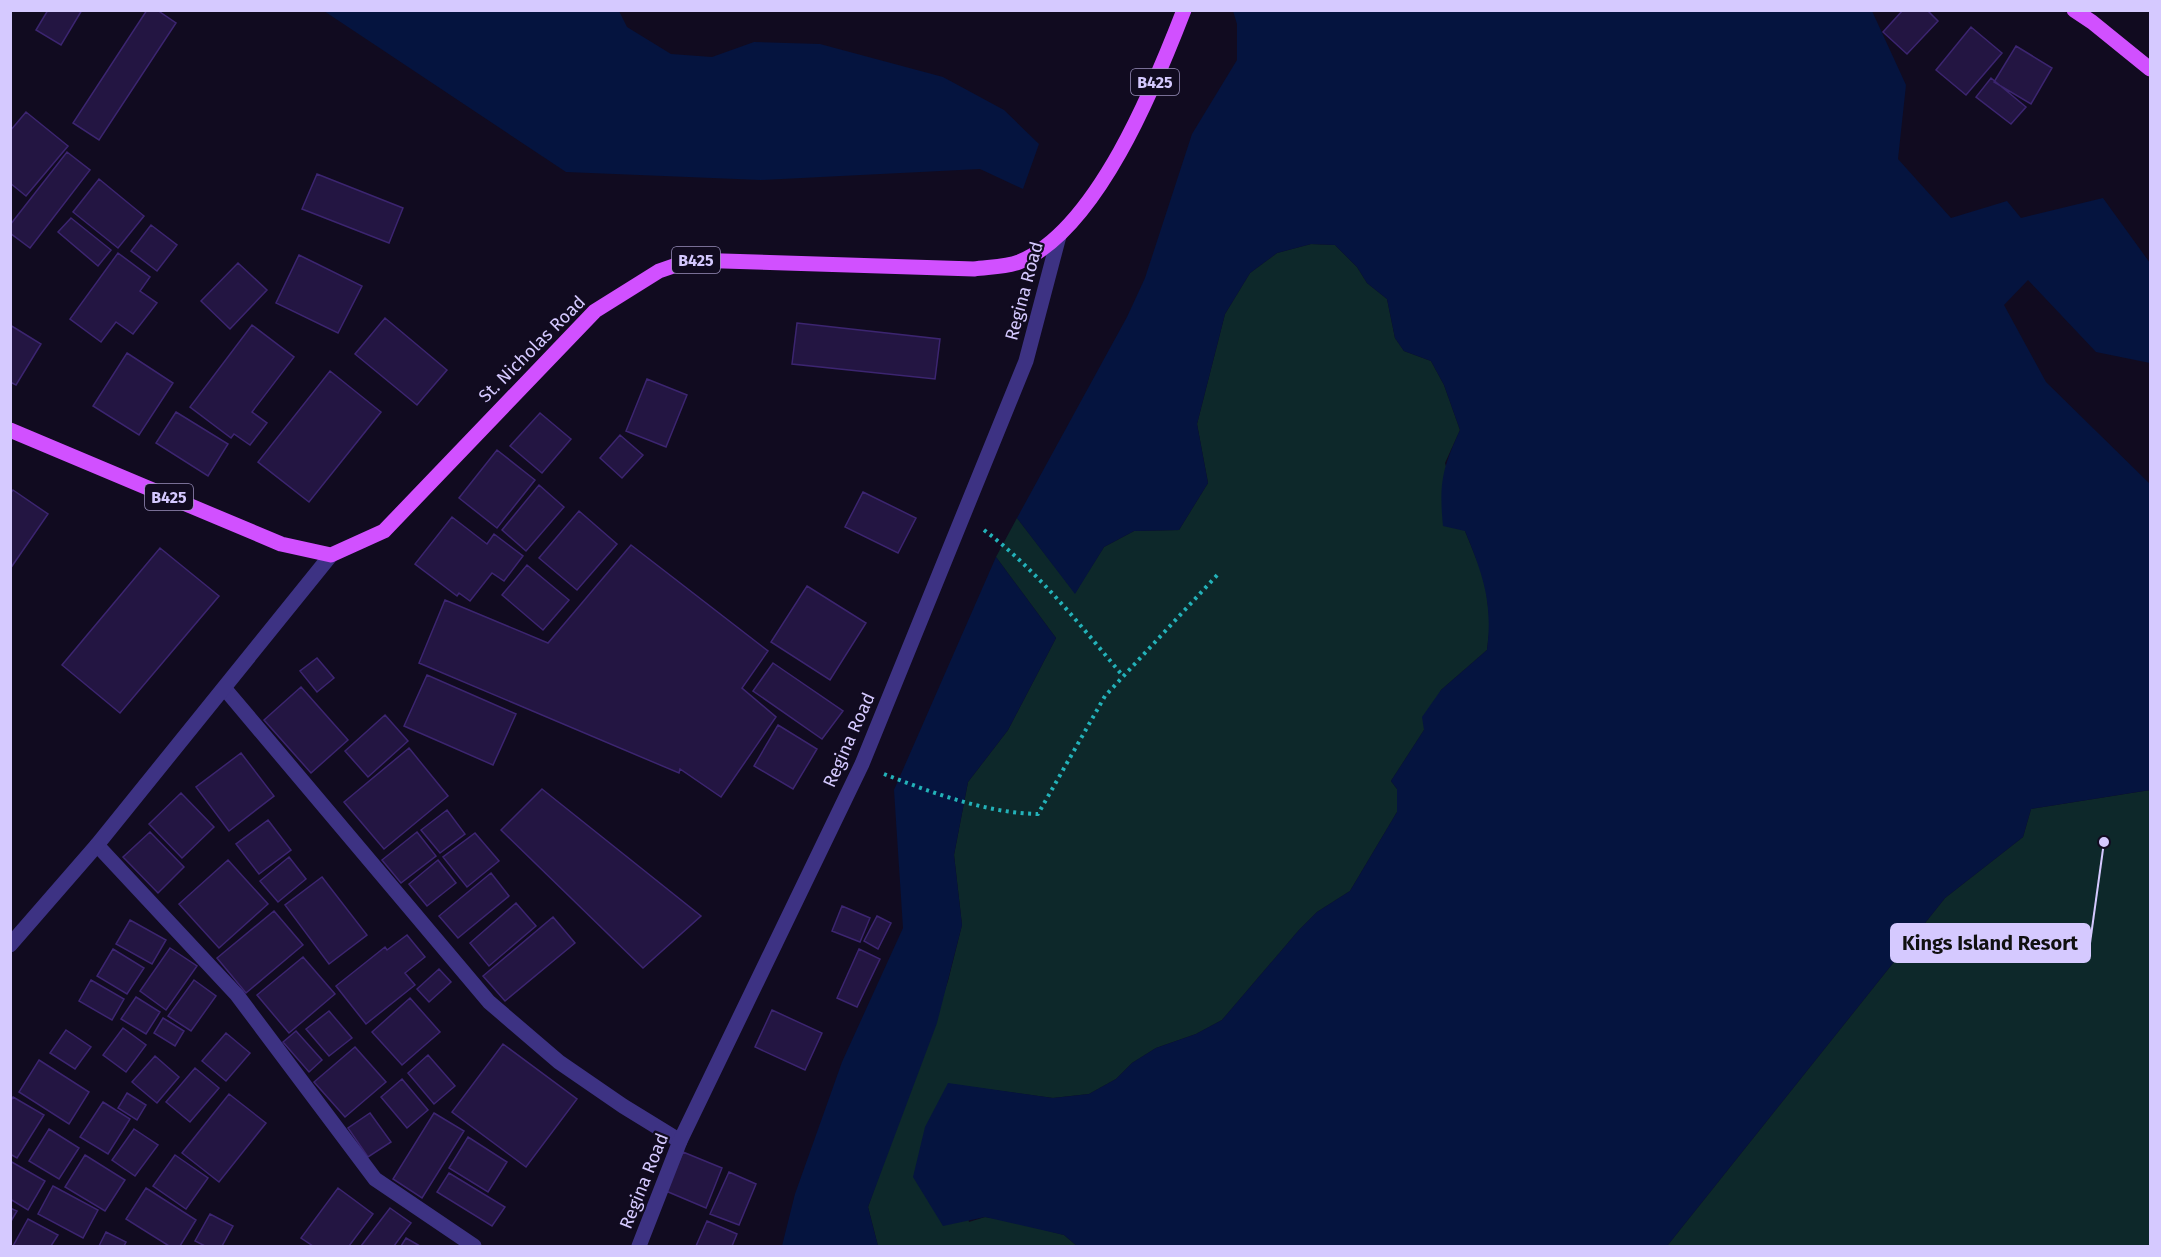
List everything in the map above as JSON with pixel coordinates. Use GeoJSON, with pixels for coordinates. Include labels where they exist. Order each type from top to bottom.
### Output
{"type":"FeatureCollection","features":[{"type":"Feature","properties":{"kind":"main road","name":"St. Nicholas Road"},"geometry":{"type":"LineString","coordinates":[[331,555],[384,531],[595,311],[659,271],[691,260],[974,269],[1019,262],[1059,236],[1079,215],[1119,151],[1157,79],[1184,10]]}},
{"type":"Feature","properties":{"kind":"main road"},"geometry":{"type":"LineString","coordinates":[[2074,10],[2095,16],[2151,69]]}},
{"type":"Feature","properties":{"kind":"main road","name":"B425"},"geometry":{"type":"LineString","coordinates":[[10,430],[281,544],[331,555]]}},
{"type":"Feature","properties":{"kind":"street","name":"Regina Road"},"geometry":{"type":"LineString","coordinates":[[639,1246],[680,1141],[861,764],[1026,361],[1059,236]]}},
{"type":"Feature","properties":{"kind":"street"},"geometry":{"type":"LineString","coordinates":[[12,940],[97,845],[331,555]]}},
{"type":"Feature","properties":{"kind":"street"},"geometry":{"type":"LineString","coordinates":[[225,689],[489,1002],[559,1062],[623,1106],[680,1141]]}},
{"type":"Feature","properties":{"kind":"street"},"geometry":{"type":"LineString","coordinates":[[97,845],[237,995],[375,1179],[474,1246]]}},
{"type":"Feature","properties":{"kind":"path"},"geometry":{"type":"LineString","coordinates":[[964,515],[1018,559],[1056,598],[1123,676]]}},
{"type":"Feature","properties":{"kind":"path"},"geometry":{"type":"LineString","coordinates":[[915,786],[1010,813],[1038,814],[1105,696],[1219,573]]}},
{"type":"Feature","properties":{"kind":"green space"},"geometry":{"type":"Polygon","coordinates":[[[1311,244],[1335,245],[1357,267],[1367,283],[1387,299],[1395,338],[1404,351],[1431,361],[1444,385],[1460,430],[1445,463],[1465,531],[1485,580],[1490,624],[1487,650],[1441,690],[1424,730],[1391,781],[1397,789],[1397,812],[1350,891],[1317,912],[1299,930],[1222,1020],[1196,1034],[1156,1048],[1132,1063],[1116,1079],[1089,1094],[1053,1098],[948,1084],[969,1222],[985,1217],[1010,1221],[1064,1235],[1077,1246],[878,1246],[868,1207],[948,981],[962,925],[954,855],[968,782],[1008,730],[1056,638],[996,557],[1017,518],[1075,593],[1104,547],[1134,531],[1179,530],[1208,483],[1197,424],[1225,314],[1250,273],[1277,253],[1311,244]]]}},
{"type":"Feature","properties":{"kind":"green space"},"geometry":{"type":"Polygon","coordinates":[[[2150,790],[2150,1246],[1667,1246],[1945,898],[2023,837],[2031,809],[2150,790]]]}},
{"type":"Feature","properties":{"kind":"water"},"geometry":{"type":"Polygon","coordinates":[[[324,11],[619,11],[627,27],[671,54],[712,57],[754,42],[820,44],[943,77],[1004,110],[1039,144],[1023,189],[980,169],[761,180],[566,172],[324,11]]]}},
{"type":"Feature","properties":{"kind":"water"},"geometry":{"type":"Polygon","coordinates":[[[1233,11],[1872,11],[1906,85],[1898,159],[1951,218],[2007,201],[2021,218],[2103,198],[2150,263],[2150,363],[2096,352],[2028,280],[2004,305],[2046,382],[2150,484],[2150,790],[2031,809],[2023,837],[1945,898],[1667,1246],[1077,1246],[1064,1235],[985,1217],[943,1226],[913,1177],[925,1127],[948,1083],[1053,1098],[1089,1094],[1116,1079],[1132,1063],[1156,1048],[1196,1034],[1222,1020],[1299,930],[1317,912],[1350,891],[1397,812],[1397,789],[1391,781],[1424,730],[1422,717],[1441,690],[1487,650],[1489,617],[1485,589],[1477,561],[1465,531],[1443,526],[1441,499],[1443,477],[1460,430],[1444,385],[1431,361],[1404,351],[1395,338],[1387,299],[1367,283],[1357,267],[1335,245],[1311,244],[1277,253],[1250,273],[1225,314],[1197,424],[1208,483],[1179,530],[1134,531],[1104,547],[1075,594],[1017,518],[1127,317],[1145,278],[1192,134],[1237,60],[1237,24],[1233,11]]]}},
{"type":"Feature","properties":{"kind":"water"},"geometry":{"type":"Polygon","coordinates":[[[996,557],[1056,638],[1008,730],[968,782],[954,855],[962,925],[937,1023],[868,1207],[878,1246],[782,1246],[795,1194],[842,1062],[903,928],[894,790],[996,557]]]}},
{"type":"Feature","properties":{"kind":"building"},"geometry":{"type":"Polygon","coordinates":[[[48,10],[82,10],[61,45],[36,30],[48,10]]]}},
{"type":"Feature","properties":{"kind":"building"},"geometry":{"type":"Polygon","coordinates":[[[147,10],[157,10],[176,23],[99,140],[73,123],[147,10]]]}},
{"type":"Feature","properties":{"kind":"building"},"geometry":{"type":"Polygon","coordinates":[[[1903,10],[1927,10],[1938,21],[1907,54],[1883,32],[1903,10]]]}},
{"type":"Feature","properties":{"kind":"building"},"geometry":{"type":"Polygon","coordinates":[[[1971,27],[2002,53],[1966,95],[1936,70],[1971,27]]]}},
{"type":"Feature","properties":{"kind":"building"},"geometry":{"type":"Polygon","coordinates":[[[2016,46],[2052,68],[2031,104],[1994,82],[2016,46]]]}},
{"type":"Feature","properties":{"kind":"building"},"geometry":{"type":"Polygon","coordinates":[[[1991,78],[2026,107],[2011,124],[1976,97],[1991,78]]]}},
{"type":"Feature","properties":{"kind":"building"},"geometry":{"type":"Polygon","coordinates":[[[26,112],[68,146],[26,196],[10,183],[10,131],[26,112]]]}},
{"type":"Feature","properties":{"kind":"building"},"geometry":{"type":"Polygon","coordinates":[[[67,152],[90,170],[30,248],[10,233],[10,225],[67,152]]]}},
{"type":"Feature","properties":{"kind":"building"},"geometry":{"type":"Polygon","coordinates":[[[317,174],[403,208],[389,243],[302,209],[317,174]]]}},
{"type":"Feature","properties":{"kind":"building"},"geometry":{"type":"Polygon","coordinates":[[[99,179],[144,216],[118,248],[73,212],[99,179]]]}},
{"type":"Feature","properties":{"kind":"building"},"geometry":{"type":"Polygon","coordinates":[[[71,218],[111,250],[98,266],[58,232],[71,218]]]}},
{"type":"Feature","properties":{"kind":"building"},"geometry":{"type":"Polygon","coordinates":[[[151,225],[177,245],[157,271],[131,251],[151,225]]]}},
{"type":"Feature","properties":{"kind":"building"},"geometry":{"type":"Polygon","coordinates":[[[118,253],[150,277],[140,291],[157,303],[133,334],[116,322],[101,342],[70,319],[118,253]]]}},
{"type":"Feature","properties":{"kind":"building"},"geometry":{"type":"Polygon","coordinates":[[[299,255],[362,286],[338,333],[276,303],[299,255]]]}},
{"type":"Feature","properties":{"kind":"building"},"geometry":{"type":"Polygon","coordinates":[[[238,263],[267,290],[230,329],[201,301],[238,263]]]}},
{"type":"Feature","properties":{"kind":"building"},"geometry":{"type":"Polygon","coordinates":[[[385,318],[447,370],[417,405],[355,354],[385,318]]]}},
{"type":"Feature","properties":{"kind":"building"},"geometry":{"type":"Polygon","coordinates":[[[797,323],[940,339],[935,379],[792,364],[797,323]]]}},
{"type":"Feature","properties":{"kind":"building"},"geometry":{"type":"Polygon","coordinates":[[[10,325],[41,344],[16,385],[10,382],[10,325]]]}},
{"type":"Feature","properties":{"kind":"building"},"geometry":{"type":"Polygon","coordinates":[[[252,325],[294,357],[252,412],[267,423],[250,445],[234,434],[231,438],[190,407],[252,325]]]}},
{"type":"Feature","properties":{"kind":"building"},"geometry":{"type":"Polygon","coordinates":[[[127,353],[173,383],[139,435],[93,406],[127,353]]]}},
{"type":"Feature","properties":{"kind":"building"},"geometry":{"type":"Polygon","coordinates":[[[330,371],[381,412],[309,502],[258,462],[330,371]]]}},
{"type":"Feature","properties":{"kind":"building"},"geometry":{"type":"Polygon","coordinates":[[[647,379],[687,395],[666,447],[626,431],[647,379]]]}},
{"type":"Feature","properties":{"kind":"building"},"geometry":{"type":"Polygon","coordinates":[[[176,412],[228,444],[208,476],[156,443],[176,412]]]}},
{"type":"Feature","properties":{"kind":"building"},"geometry":{"type":"Polygon","coordinates":[[[540,413],[571,439],[542,473],[510,446],[540,413]]]}},
{"type":"Feature","properties":{"kind":"building"},"geometry":{"type":"Polygon","coordinates":[[[620,435],[643,455],[622,478],[600,458],[620,435]]]}},
{"type":"Feature","properties":{"kind":"building"},"geometry":{"type":"Polygon","coordinates":[[[497,450],[535,480],[497,528],[459,498],[497,450]]]}},
{"type":"Feature","properties":{"kind":"building"},"geometry":{"type":"Polygon","coordinates":[[[539,485],[564,507],[526,551],[502,530],[539,485]]]}},
{"type":"Feature","properties":{"kind":"building"},"geometry":{"type":"Polygon","coordinates":[[[13,490],[48,514],[10,569],[10,494],[13,490]]]}},
{"type":"Feature","properties":{"kind":"building"},"geometry":{"type":"Polygon","coordinates":[[[863,492],[916,518],[898,553],[845,527],[863,492]]]}},
{"type":"Feature","properties":{"kind":"building"},"geometry":{"type":"Polygon","coordinates":[[[579,511],[617,544],[577,590],[539,558],[579,511]]]}},
{"type":"Feature","properties":{"kind":"building"},"geometry":{"type":"Polygon","coordinates":[[[452,517],[487,544],[494,534],[523,556],[504,581],[492,573],[470,601],[459,593],[457,596],[415,564],[452,517]]]}},
{"type":"Feature","properties":{"kind":"building"},"geometry":{"type":"Polygon","coordinates":[[[631,545],[768,651],[742,688],[776,717],[721,797],[680,769],[679,773],[419,663],[445,600],[548,643],[631,545]]]}},
{"type":"Feature","properties":{"kind":"building"},"geometry":{"type":"Polygon","coordinates":[[[160,548],[219,596],[120,713],[62,665],[160,548]]]}},
{"type":"Feature","properties":{"kind":"building"},"geometry":{"type":"Polygon","coordinates":[[[527,565],[569,600],[543,630],[502,595],[527,565]]]}},
{"type":"Feature","properties":{"kind":"building"},"geometry":{"type":"Polygon","coordinates":[[[807,586],[866,623],[830,680],[771,642],[807,586]]]}},
{"type":"Feature","properties":{"kind":"building"},"geometry":{"type":"Polygon","coordinates":[[[317,658],[334,678],[317,692],[300,671],[317,658]]]}},
{"type":"Feature","properties":{"kind":"building"},"geometry":{"type":"Polygon","coordinates":[[[773,663],[843,711],[822,739],[753,691],[773,663]]]}},
{"type":"Feature","properties":{"kind":"building"},"geometry":{"type":"Polygon","coordinates":[[[427,675],[516,714],[493,765],[404,726],[427,675]]]}},
{"type":"Feature","properties":{"kind":"building"},"geometry":{"type":"Polygon","coordinates":[[[301,687],[348,740],[311,773],[264,720],[301,687]]]}},
{"type":"Feature","properties":{"kind":"building"},"geometry":{"type":"Polygon","coordinates":[[[385,715],[408,741],[368,777],[345,751],[385,715]]]}},
{"type":"Feature","properties":{"kind":"building"},"geometry":{"type":"Polygon","coordinates":[[[778,725],[817,749],[793,789],[754,766],[778,725]]]}},
{"type":"Feature","properties":{"kind":"building"},"geometry":{"type":"Polygon","coordinates":[[[409,748],[448,796],[384,849],[344,802],[409,748]]]}},
{"type":"Feature","properties":{"kind":"building"},"geometry":{"type":"Polygon","coordinates":[[[241,753],[274,796],[229,831],[196,787],[241,753]]]}},
{"type":"Feature","properties":{"kind":"building"},"geometry":{"type":"Polygon","coordinates":[[[542,789],[701,916],[643,968],[501,830],[542,789]]]}},
{"type":"Feature","properties":{"kind":"building"},"geometry":{"type":"Polygon","coordinates":[[[181,793],[214,827],[182,858],[149,824],[181,793]]]}},
{"type":"Feature","properties":{"kind":"building"},"geometry":{"type":"Polygon","coordinates":[[[447,810],[465,834],[440,853],[421,830],[447,810]]]}},
{"type":"Feature","properties":{"kind":"building"},"geometry":{"type":"Polygon","coordinates":[[[268,820],[291,850],[259,874],[236,844],[268,820]]]}},
{"type":"Feature","properties":{"kind":"building"},"geometry":{"type":"Polygon","coordinates":[[[150,832],[184,867],[158,893],[123,857],[150,832]]]}},
{"type":"Feature","properties":{"kind":"building"},"geometry":{"type":"Polygon","coordinates":[[[417,832],[436,856],[401,883],[382,860],[417,832]]]}},
{"type":"Feature","properties":{"kind":"building"},"geometry":{"type":"Polygon","coordinates":[[[475,833],[499,861],[467,887],[443,857],[475,833]]]}},
{"type":"Feature","properties":{"kind":"building"},"geometry":{"type":"Polygon","coordinates":[[[289,857],[306,879],[278,902],[260,881],[289,857]]]}},
{"type":"Feature","properties":{"kind":"building"},"geometry":{"type":"Polygon","coordinates":[[[228,860],[268,904],[219,948],[179,904],[228,860]]]}},
{"type":"Feature","properties":{"kind":"building"},"geometry":{"type":"Polygon","coordinates":[[[438,860],[456,883],[427,906],[409,884],[438,860]]]}},
{"type":"Feature","properties":{"kind":"building"},"geometry":{"type":"Polygon","coordinates":[[[491,873],[509,896],[458,938],[439,916],[491,873]]]}},
{"type":"Feature","properties":{"kind":"building"},"geometry":{"type":"Polygon","coordinates":[[[322,877],[367,935],[329,964],[285,905],[322,877]]]}},
{"type":"Feature","properties":{"kind":"building"},"geometry":{"type":"Polygon","coordinates":[[[516,903],[536,926],[489,966],[470,943],[516,903]]]}},
{"type":"Feature","properties":{"kind":"building"},"geometry":{"type":"Polygon","coordinates":[[[842,906],[870,918],[860,942],[832,931],[842,906]]]}},
{"type":"Feature","properties":{"kind":"building"},"geometry":{"type":"Polygon","coordinates":[[[274,911],[303,945],[246,993],[217,958],[274,911]]]}},
{"type":"Feature","properties":{"kind":"building"},"geometry":{"type":"Polygon","coordinates":[[[877,916],[891,923],[878,949],[864,941],[877,916]]]}},
{"type":"Feature","properties":{"kind":"building"},"geometry":{"type":"Polygon","coordinates":[[[553,917],[575,943],[505,1001],[483,976],[553,917]]]}},
{"type":"Feature","properties":{"kind":"building"},"geometry":{"type":"Polygon","coordinates":[[[130,920],[166,940],[152,964],[116,944],[130,920]]]}},
{"type":"Feature","properties":{"kind":"building"},"geometry":{"type":"Polygon","coordinates":[[[407,935],[425,957],[405,973],[415,985],[366,1024],[336,986],[385,947],[387,950],[407,935]]]}},
{"type":"Feature","properties":{"kind":"building"},"geometry":{"type":"Polygon","coordinates":[[[170,948],[197,966],[166,1010],[140,991],[170,948]]]}},
{"type":"Feature","properties":{"kind":"building"},"geometry":{"type":"Polygon","coordinates":[[[113,949],[144,968],[127,994],[97,976],[113,949]]]}},
{"type":"Feature","properties":{"kind":"building"},"geometry":{"type":"Polygon","coordinates":[[[859,949],[880,959],[857,1007],[837,998],[859,949]]]}},
{"type":"Feature","properties":{"kind":"building"},"geometry":{"type":"Polygon","coordinates":[[[303,957],[335,994],[289,1033],[257,995],[303,957]]]}},
{"type":"Feature","properties":{"kind":"building"},"geometry":{"type":"Polygon","coordinates":[[[439,969],[451,982],[429,1002],[417,989],[439,969]]]}},
{"type":"Feature","properties":{"kind":"building"},"geometry":{"type":"Polygon","coordinates":[[[91,980],[124,999],[112,1020],[79,1001],[91,980]]]}},
{"type":"Feature","properties":{"kind":"building"},"geometry":{"type":"Polygon","coordinates":[[[194,980],[216,996],[191,1031],[168,1016],[194,980]]]}},
{"type":"Feature","properties":{"kind":"building"},"geometry":{"type":"Polygon","coordinates":[[[136,997],[160,1012],[146,1034],[121,1019],[136,997]]]}},
{"type":"Feature","properties":{"kind":"building"},"geometry":{"type":"Polygon","coordinates":[[[410,998],[440,1032],[402,1065],[372,1032],[410,998]]]}},
{"type":"Feature","properties":{"kind":"building"},"geometry":{"type":"Polygon","coordinates":[[[772,1010],[822,1033],[805,1070],[755,1047],[772,1010]]]}},
{"type":"Feature","properties":{"kind":"building"},"geometry":{"type":"Polygon","coordinates":[[[329,1011],[352,1038],[329,1056],[306,1029],[329,1011]]]}},
{"type":"Feature","properties":{"kind":"building"},"geometry":{"type":"Polygon","coordinates":[[[163,1018],[184,1031],[175,1046],[154,1033],[163,1018]]]}},
{"type":"Feature","properties":{"kind":"building"},"geometry":{"type":"Polygon","coordinates":[[[123,1028],[146,1045],[126,1072],[103,1055],[123,1028]]]}},
{"type":"Feature","properties":{"kind":"building"},"geometry":{"type":"Polygon","coordinates":[[[66,1030],[91,1047],[75,1069],[50,1053],[66,1030]]]}},
{"type":"Feature","properties":{"kind":"building"},"geometry":{"type":"Polygon","coordinates":[[[296,1031],[322,1060],[309,1072],[283,1042],[296,1031]]]}},
{"type":"Feature","properties":{"kind":"building"},"geometry":{"type":"Polygon","coordinates":[[[226,1033],[250,1053],[226,1081],[202,1061],[226,1033]]]}},
{"type":"Feature","properties":{"kind":"building"},"geometry":{"type":"Polygon","coordinates":[[[503,1044],[577,1099],[526,1167],[452,1112],[503,1044]]]}},
{"type":"Feature","properties":{"kind":"building"},"geometry":{"type":"Polygon","coordinates":[[[355,1047],[386,1082],[345,1117],[314,1082],[355,1047]]]}},
{"type":"Feature","properties":{"kind":"building"},"geometry":{"type":"Polygon","coordinates":[[[428,1055],[455,1086],[434,1104],[408,1073],[428,1055]]]}},
{"type":"Feature","properties":{"kind":"building"},"geometry":{"type":"Polygon","coordinates":[[[155,1056],[179,1077],[157,1103],[132,1082],[155,1056]]]}},
{"type":"Feature","properties":{"kind":"building"},"geometry":{"type":"Polygon","coordinates":[[[39,1060],[89,1092],[69,1124],[19,1092],[39,1060]]]}},
{"type":"Feature","properties":{"kind":"building"},"geometry":{"type":"Polygon","coordinates":[[[195,1068],[219,1088],[190,1122],[166,1102],[195,1068]]]}},
{"type":"Feature","properties":{"kind":"building"},"geometry":{"type":"Polygon","coordinates":[[[402,1079],[428,1110],[407,1128],[381,1097],[402,1079]]]}},
{"type":"Feature","properties":{"kind":"building"},"geometry":{"type":"Polygon","coordinates":[[[127,1093],[146,1105],[137,1120],[118,1108],[127,1093]]]}},
{"type":"Feature","properties":{"kind":"building"},"geometry":{"type":"Polygon","coordinates":[[[229,1094],[266,1123],[219,1182],[182,1153],[229,1094]]]}},
{"type":"Feature","properties":{"kind":"building"},"geometry":{"type":"Polygon","coordinates":[[[13,1097],[44,1115],[17,1158],[10,1154],[10,1102],[13,1097]]]}},
{"type":"Feature","properties":{"kind":"building"},"geometry":{"type":"Polygon","coordinates":[[[103,1102],[130,1119],[108,1154],[80,1137],[103,1102]]]}},
{"type":"Feature","properties":{"kind":"building"},"geometry":{"type":"Polygon","coordinates":[[[370,1113],[391,1142],[368,1157],[348,1128],[370,1113]]]}},
{"type":"Feature","properties":{"kind":"building"},"geometry":{"type":"Polygon","coordinates":[[[434,1113],[464,1131],[422,1198],[393,1179],[434,1113]]]}},
{"type":"Feature","properties":{"kind":"building"},"geometry":{"type":"Polygon","coordinates":[[[49,1129],[79,1148],[59,1179],[29,1161],[49,1129]]]}},
{"type":"Feature","properties":{"kind":"building"},"geometry":{"type":"Polygon","coordinates":[[[134,1129],[158,1145],[135,1176],[112,1160],[134,1129]]]}},
{"type":"Feature","properties":{"kind":"building"},"geometry":{"type":"Polygon","coordinates":[[[468,1137],[507,1162],[488,1192],[449,1168],[468,1137]]]}},
{"type":"Feature","properties":{"kind":"building"},"geometry":{"type":"Polygon","coordinates":[[[683,1152],[722,1168],[706,1208],[666,1191],[683,1152]]]}},
{"type":"Feature","properties":{"kind":"building"},"geometry":{"type":"Polygon","coordinates":[[[85,1155],[125,1180],[105,1211],[65,1187],[85,1155]]]}},
{"type":"Feature","properties":{"kind":"building"},"geometry":{"type":"Polygon","coordinates":[[[175,1155],[208,1178],[186,1209],[153,1186],[175,1155]]]}},
{"type":"Feature","properties":{"kind":"building"},"geometry":{"type":"Polygon","coordinates":[[[10,1161],[45,1181],[28,1210],[10,1199],[10,1161]]]}},
{"type":"Feature","properties":{"kind":"building"},"geometry":{"type":"Polygon","coordinates":[[[729,1172],[756,1184],[739,1225],[710,1214],[729,1172]]]}},
{"type":"Feature","properties":{"kind":"building"},"geometry":{"type":"Polygon","coordinates":[[[449,1173],[505,1207],[492,1226],[437,1192],[449,1173]]]}},
{"type":"Feature","properties":{"kind":"building"},"geometry":{"type":"Polygon","coordinates":[[[53,1186],[98,1210],[83,1238],[38,1214],[53,1186]]]}},
{"type":"Feature","properties":{"kind":"building"},"geometry":{"type":"Polygon","coordinates":[[[146,1188],[196,1220],[180,1246],[169,1246],[126,1219],[146,1188]]]}},
{"type":"Feature","properties":{"kind":"building"},"geometry":{"type":"Polygon","coordinates":[[[338,1188],[373,1214],[349,1246],[313,1246],[301,1238],[338,1188]]]}},
{"type":"Feature","properties":{"kind":"building"},"geometry":{"type":"Polygon","coordinates":[[[10,1208],[17,1211],[10,1223],[10,1208]]]}},
{"type":"Feature","properties":{"kind":"building"},"geometry":{"type":"Polygon","coordinates":[[[390,1208],[411,1223],[394,1246],[361,1246],[390,1208]]]}},
{"type":"Feature","properties":{"kind":"building"},"geometry":{"type":"Polygon","coordinates":[[[210,1214],[233,1226],[222,1246],[205,1246],[195,1241],[210,1214]]]}},
{"type":"Feature","properties":{"kind":"building"},"geometry":{"type":"Polygon","coordinates":[[[28,1219],[58,1235],[51,1246],[13,1246],[28,1219]]]}},
{"type":"Feature","properties":{"kind":"building"},"geometry":{"type":"Polygon","coordinates":[[[707,1221],[737,1234],[732,1246],[696,1246],[707,1221]]]}},
{"type":"Feature","properties":{"kind":"building"},"geometry":{"type":"Polygon","coordinates":[[[106,1232],[126,1242],[124,1246],[99,1246],[106,1232]]]}},
{"type":"Feature","properties":{"kind":"building"},"geometry":{"type":"Polygon","coordinates":[[[406,1238],[420,1246],[401,1246],[406,1238]]]}},
{"type":"Feature","properties":{"kind":"place","name":"Kings Island Resort"},"geometry":{"type":"Point","coordinates":[2104,842]}}]}
